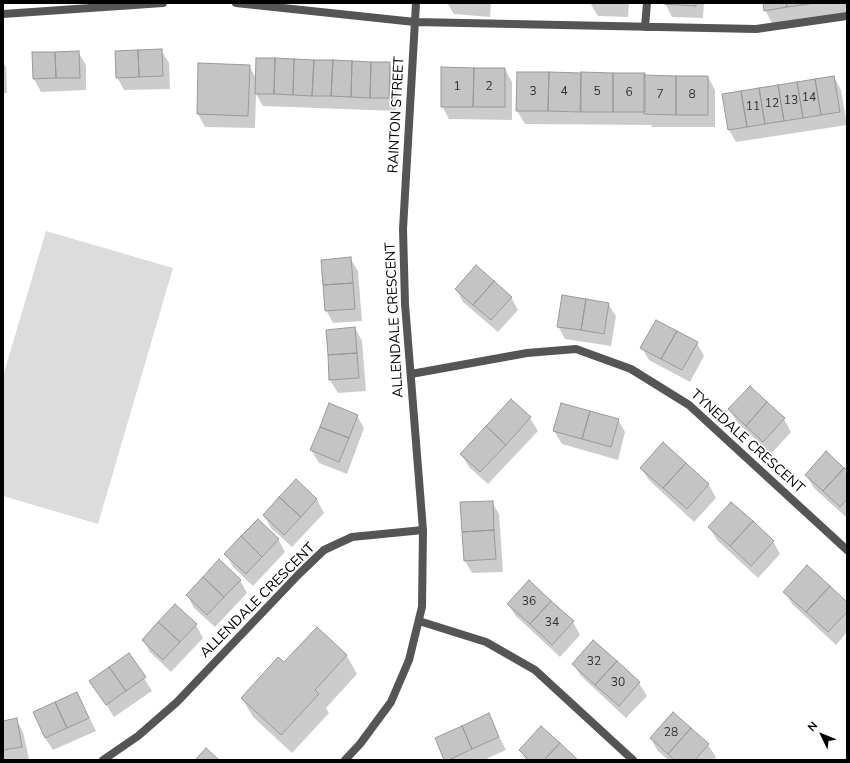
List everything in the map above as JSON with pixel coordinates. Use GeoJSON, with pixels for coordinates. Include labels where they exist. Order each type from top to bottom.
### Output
{"type":"FeatureCollection","features":[{"type":"Feature","properties":{"kind":"street"},"geometry":{"type":"LineString","coordinates":[[3,14],[60,7],[163,3]]}},
{"type":"Feature","properties":{"kind":"street"},"geometry":{"type":"LineString","coordinates":[[236,3],[415,22],[645,27],[756,29],[847,16]]}},
{"type":"Feature","properties":{"kind":"street","name":"RAINTON STREET"},"geometry":{"type":"LineString","coordinates":[[404,229],[416,3]]}},
{"type":"Feature","properties":{"kind":"street"},"geometry":{"type":"LineString","coordinates":[[645,27],[647,3]]}},
{"type":"Feature","properties":{"kind":"street","name":"ALLENDALE CRESCENT"},"geometry":{"type":"LineString","coordinates":[[103,760],[138,736],[177,702],[299,574],[324,550],[352,537],[423,530],[405,304],[404,229]]}},
{"type":"Feature","properties":{"kind":"street","name":"TYNEDALE CRESCENT"},"geometry":{"type":"LineString","coordinates":[[411,374],[527,353],[576,349],[631,369],[689,405],[847,550]]}},
{"type":"Feature","properties":{"kind":"street"},"geometry":{"type":"LineString","coordinates":[[346,760],[360,744],[391,702],[409,660],[422,607],[423,530]]}},
{"type":"Feature","properties":{"kind":"street"},"geometry":{"type":"LineString","coordinates":[[419,622],[486,642],[536,670],[633,760]]}},
{"type":"Feature","properties":{"kind":"shaded area"},"geometry":{"type":"Polygon","coordinates":[[[46,231],[173,268],[98,524],[3,496],[3,376],[46,231]]]}},
{"type":"Feature","properties":{"kind":"building"},"geometry":{"type":"Polygon","coordinates":[[[696,3],[696,6],[664,4],[696,3]]]}},
{"type":"Feature","properties":{"kind":"building"},"geometry":{"type":"Polygon","coordinates":[[[763,3],[786,3],[787,7],[764,11],[763,3]]]}},
{"type":"Feature","properties":{"kind":"building"},"geometry":{"type":"Polygon","coordinates":[[[786,3],[810,3],[810,4],[787,7],[786,3]]]}},
{"type":"Feature","properties":{"kind":"building"},"geometry":{"type":"Polygon","coordinates":[[[162,49],[163,76],[139,77],[138,50],[162,49]]]}},
{"type":"Feature","properties":{"kind":"building"},"geometry":{"type":"Polygon","coordinates":[[[138,50],[139,77],[116,78],[115,51],[138,50]]]}},
{"type":"Feature","properties":{"kind":"building"},"geometry":{"type":"Polygon","coordinates":[[[79,51],[80,78],[56,78],[55,52],[79,51]]]}},
{"type":"Feature","properties":{"kind":"building"},"geometry":{"type":"Polygon","coordinates":[[[32,52],[55,52],[56,78],[33,79],[32,52]]]}},
{"type":"Feature","properties":{"kind":"building"},"geometry":{"type":"Polygon","coordinates":[[[256,58],[275,58],[274,94],[255,94],[256,58]]]}},
{"type":"Feature","properties":{"kind":"building"},"geometry":{"type":"Polygon","coordinates":[[[275,58],[294,59],[293,95],[274,94],[275,58]]]}},
{"type":"Feature","properties":{"kind":"building"},"geometry":{"type":"Polygon","coordinates":[[[294,59],[314,60],[312,96],[293,95],[294,59]]]}},
{"type":"Feature","properties":{"kind":"building"},"geometry":{"type":"Polygon","coordinates":[[[314,60],[333,60],[331,96],[312,96],[314,60]]]}},
{"type":"Feature","properties":{"kind":"building"},"geometry":{"type":"Polygon","coordinates":[[[333,60],[352,61],[351,97],[331,96],[333,60]]]}},
{"type":"Feature","properties":{"kind":"building"},"geometry":{"type":"Polygon","coordinates":[[[352,61],[371,62],[370,98],[351,97],[352,61]]]}},
{"type":"Feature","properties":{"kind":"building"},"geometry":{"type":"Polygon","coordinates":[[[371,62],[390,62],[389,98],[370,98],[371,62]]]}},
{"type":"Feature","properties":{"kind":"building"},"geometry":{"type":"Polygon","coordinates":[[[198,63],[250,65],[248,116],[197,114],[198,63]]]}},
{"type":"Feature","properties":{"kind":"building"},"geometry":{"type":"Polygon","coordinates":[[[441,67],[474,68],[473,107],[441,107],[441,67]]]}},
{"type":"Feature","properties":{"kind":"building"},"geometry":{"type":"Polygon","coordinates":[[[474,68],[505,68],[505,107],[473,107],[474,68]]]}},
{"type":"Feature","properties":{"kind":"building"},"geometry":{"type":"Polygon","coordinates":[[[517,72],[549,72],[548,111],[516,111],[517,72]]]}},
{"type":"Feature","properties":{"kind":"building"},"geometry":{"type":"Polygon","coordinates":[[[549,72],[581,73],[580,112],[548,111],[549,72]]]}},
{"type":"Feature","properties":{"kind":"building"},"geometry":{"type":"Polygon","coordinates":[[[581,72],[613,73],[613,112],[581,112],[581,72]]]}},
{"type":"Feature","properties":{"kind":"building"},"geometry":{"type":"Polygon","coordinates":[[[613,73],[645,73],[645,112],[613,112],[613,73]]]}},
{"type":"Feature","properties":{"kind":"building"},"geometry":{"type":"Polygon","coordinates":[[[644,75],[676,76],[676,115],[644,114],[644,75]]]}},
{"type":"Feature","properties":{"kind":"building"},"geometry":{"type":"Polygon","coordinates":[[[676,76],[708,76],[708,115],[676,115],[676,76]]]}},
{"type":"Feature","properties":{"kind":"building"},"geometry":{"type":"Polygon","coordinates":[[[834,76],[840,112],[821,115],[815,79],[834,76]]]}},
{"type":"Feature","properties":{"kind":"building"},"geometry":{"type":"Polygon","coordinates":[[[815,79],[821,115],[803,118],[797,82],[815,79]]]}},
{"type":"Feature","properties":{"kind":"building"},"geometry":{"type":"Polygon","coordinates":[[[797,82],[803,118],[784,121],[778,85],[797,82]]]}},
{"type":"Feature","properties":{"kind":"building"},"geometry":{"type":"Polygon","coordinates":[[[778,85],[784,121],[765,124],[759,88],[778,85]]]}},
{"type":"Feature","properties":{"kind":"building"},"geometry":{"type":"Polygon","coordinates":[[[759,88],[765,124],[747,127],[741,91],[759,88]]]}},
{"type":"Feature","properties":{"kind":"building"},"geometry":{"type":"Polygon","coordinates":[[[741,91],[747,127],[728,130],[722,94],[741,91]]]}},
{"type":"Feature","properties":{"kind":"building"},"geometry":{"type":"Polygon","coordinates":[[[351,257],[353,283],[323,285],[321,260],[351,257]]]}},
{"type":"Feature","properties":{"kind":"building"},"geometry":{"type":"Polygon","coordinates":[[[476,265],[494,281],[473,305],[455,289],[476,265]]]}},
{"type":"Feature","properties":{"kind":"building"},"geometry":{"type":"Polygon","coordinates":[[[494,281],[512,297],[491,320],[473,305],[494,281]]]}},
{"type":"Feature","properties":{"kind":"building"},"geometry":{"type":"Polygon","coordinates":[[[353,283],[355,309],[325,311],[323,285],[353,283]]]}},
{"type":"Feature","properties":{"kind":"building"},"geometry":{"type":"Polygon","coordinates":[[[562,295],[586,299],[581,330],[557,327],[562,295]]]}},
{"type":"Feature","properties":{"kind":"building"},"geometry":{"type":"Polygon","coordinates":[[[586,299],[609,303],[604,334],[581,330],[586,299]]]}},
{"type":"Feature","properties":{"kind":"building"},"geometry":{"type":"Polygon","coordinates":[[[656,320],[677,331],[661,359],[640,348],[656,320]]]}},
{"type":"Feature","properties":{"kind":"building"},"geometry":{"type":"Polygon","coordinates":[[[355,327],[357,353],[328,355],[326,330],[355,327]]]}},
{"type":"Feature","properties":{"kind":"building"},"geometry":{"type":"Polygon","coordinates":[[[677,331],[698,342],[682,370],[661,359],[677,331]]]}},
{"type":"Feature","properties":{"kind":"building"},"geometry":{"type":"Polygon","coordinates":[[[357,353],[359,378],[329,380],[328,355],[357,353]]]}},
{"type":"Feature","properties":{"kind":"building"},"geometry":{"type":"Polygon","coordinates":[[[750,386],[767,402],[746,426],[728,409],[750,386]]]}},
{"type":"Feature","properties":{"kind":"building"},"geometry":{"type":"Polygon","coordinates":[[[511,399],[531,417],[506,445],[486,426],[511,399]]]}},
{"type":"Feature","properties":{"kind":"building"},"geometry":{"type":"Polygon","coordinates":[[[767,402],[785,418],[763,442],[746,426],[767,402]]]}},
{"type":"Feature","properties":{"kind":"building"},"geometry":{"type":"Polygon","coordinates":[[[329,403],[358,415],[349,438],[320,427],[329,403]]]}},
{"type":"Feature","properties":{"kind":"building"},"geometry":{"type":"Polygon","coordinates":[[[561,403],[590,411],[582,439],[553,431],[561,403]]]}},
{"type":"Feature","properties":{"kind":"building"},"geometry":{"type":"Polygon","coordinates":[[[590,411],[619,419],[611,447],[582,439],[590,411]]]}},
{"type":"Feature","properties":{"kind":"building"},"geometry":{"type":"Polygon","coordinates":[[[486,426],[506,445],[480,472],[460,454],[486,426]]]}},
{"type":"Feature","properties":{"kind":"building"},"geometry":{"type":"Polygon","coordinates":[[[320,427],[349,438],[339,462],[310,450],[320,427]]]}},
{"type":"Feature","properties":{"kind":"building"},"geometry":{"type":"Polygon","coordinates":[[[663,442],[686,463],[663,488],[640,468],[663,442]]]}},
{"type":"Feature","properties":{"kind":"building"},"geometry":{"type":"Polygon","coordinates":[[[826,451],[844,468],[823,491],[805,475],[826,451]]]}},
{"type":"Feature","properties":{"kind":"building"},"geometry":{"type":"Polygon","coordinates":[[[686,463],[709,484],[687,509],[663,488],[686,463]]]}},
{"type":"Feature","properties":{"kind":"building"},"geometry":{"type":"Polygon","coordinates":[[[844,468],[847,470],[847,499],[840,507],[823,491],[844,468]]]}},
{"type":"Feature","properties":{"kind":"building"},"geometry":{"type":"Polygon","coordinates":[[[296,479],[317,499],[301,517],[279,497],[296,479]]]}},
{"type":"Feature","properties":{"kind":"building"},"geometry":{"type":"Polygon","coordinates":[[[279,497],[301,517],[284,535],[263,515],[279,497]]]}},
{"type":"Feature","properties":{"kind":"building"},"geometry":{"type":"Polygon","coordinates":[[[493,501],[494,530],[462,532],[460,502],[493,501]]]}},
{"type":"Feature","properties":{"kind":"building"},"geometry":{"type":"Polygon","coordinates":[[[731,502],[753,521],[730,546],[708,527],[731,502]]]}},
{"type":"Feature","properties":{"kind":"building"},"geometry":{"type":"Polygon","coordinates":[[[258,519],[279,539],[262,557],[241,536],[258,519]]]}},
{"type":"Feature","properties":{"kind":"building"},"geometry":{"type":"Polygon","coordinates":[[[753,521],[774,541],[751,566],[730,546],[753,521]]]}},
{"type":"Feature","properties":{"kind":"building"},"geometry":{"type":"Polygon","coordinates":[[[494,530],[496,559],[464,561],[462,532],[494,530]]]}},
{"type":"Feature","properties":{"kind":"building"},"geometry":{"type":"Polygon","coordinates":[[[241,536],[262,557],[246,574],[224,554],[241,536]]]}},
{"type":"Feature","properties":{"kind":"building"},"geometry":{"type":"Polygon","coordinates":[[[219,559],[241,580],[224,597],[203,577],[219,559]]]}},
{"type":"Feature","properties":{"kind":"building"},"geometry":{"type":"Polygon","coordinates":[[[807,565],[830,586],[806,612],[783,592],[807,565]]]}},
{"type":"Feature","properties":{"kind":"building"},"geometry":{"type":"Polygon","coordinates":[[[203,577],[224,597],[207,615],[186,595],[203,577]]]}},
{"type":"Feature","properties":{"kind":"building"},"geometry":{"type":"Polygon","coordinates":[[[529,580],[551,601],[530,624],[507,604],[529,580]]]}},
{"type":"Feature","properties":{"kind":"building"},"geometry":{"type":"Polygon","coordinates":[[[830,586],[847,602],[847,612],[828,632],[806,612],[830,586]]]}},
{"type":"Feature","properties":{"kind":"building"},"geometry":{"type":"Polygon","coordinates":[[[551,601],[574,621],[552,645],[530,624],[551,601]]]}},
{"type":"Feature","properties":{"kind":"building"},"geometry":{"type":"Polygon","coordinates":[[[175,604],[197,624],[180,642],[158,622],[175,604]]]}},
{"type":"Feature","properties":{"kind":"building"},"geometry":{"type":"Polygon","coordinates":[[[158,622],[180,642],[163,660],[142,640],[158,622]]]}},
{"type":"Feature","properties":{"kind":"building"},"geometry":{"type":"Polygon","coordinates":[[[317,627],[347,655],[315,690],[319,694],[281,735],[241,698],[278,657],[284,662],[317,627]]]}},
{"type":"Feature","properties":{"kind":"building"},"geometry":{"type":"Polygon","coordinates":[[[593,640],[617,661],[595,685],[572,664],[593,640]]]}},
{"type":"Feature","properties":{"kind":"building"},"geometry":{"type":"Polygon","coordinates":[[[129,653],[146,677],[126,691],[109,667],[129,653]]]}},
{"type":"Feature","properties":{"kind":"building"},"geometry":{"type":"Polygon","coordinates":[[[617,661],[640,682],[619,706],[595,685],[617,661]]]}},
{"type":"Feature","properties":{"kind":"building"},"geometry":{"type":"Polygon","coordinates":[[[109,667],[126,691],[106,705],[89,681],[109,667]]]}},
{"type":"Feature","properties":{"kind":"building"},"geometry":{"type":"Polygon","coordinates":[[[77,692],[89,718],[67,728],[55,702],[77,692]]]}},
{"type":"Feature","properties":{"kind":"building"},"geometry":{"type":"Polygon","coordinates":[[[55,702],[67,728],[45,738],[33,712],[55,702]]]}},
{"type":"Feature","properties":{"kind":"building"},"geometry":{"type":"Polygon","coordinates":[[[673,712],[691,728],[668,754],[650,738],[673,712]]]}},
{"type":"Feature","properties":{"kind":"building"},"geometry":{"type":"Polygon","coordinates":[[[489,713],[499,737],[472,749],[462,726],[489,713]]]}},
{"type":"Feature","properties":{"kind":"building"},"geometry":{"type":"Polygon","coordinates":[[[17,718],[22,747],[3,750],[3,721],[17,718]]]}},
{"type":"Feature","properties":{"kind":"building"},"geometry":{"type":"Polygon","coordinates":[[[462,726],[472,749],[449,760],[444,760],[435,738],[462,726]]]}},
{"type":"Feature","properties":{"kind":"building"},"geometry":{"type":"Polygon","coordinates":[[[541,726],[560,743],[544,760],[529,760],[519,750],[541,726]]]}},
{"type":"Feature","properties":{"kind":"building"},"geometry":{"type":"Polygon","coordinates":[[[691,728],[709,744],[695,760],[674,760],[668,754],[691,728]]]}},
{"type":"Feature","properties":{"kind":"building"},"geometry":{"type":"Polygon","coordinates":[[[560,743],[578,760],[544,760],[560,743]]]}},
{"type":"Feature","properties":{"kind":"building"},"geometry":{"type":"Polygon","coordinates":[[[206,748],[219,760],[195,760],[206,748]]]}}]}
